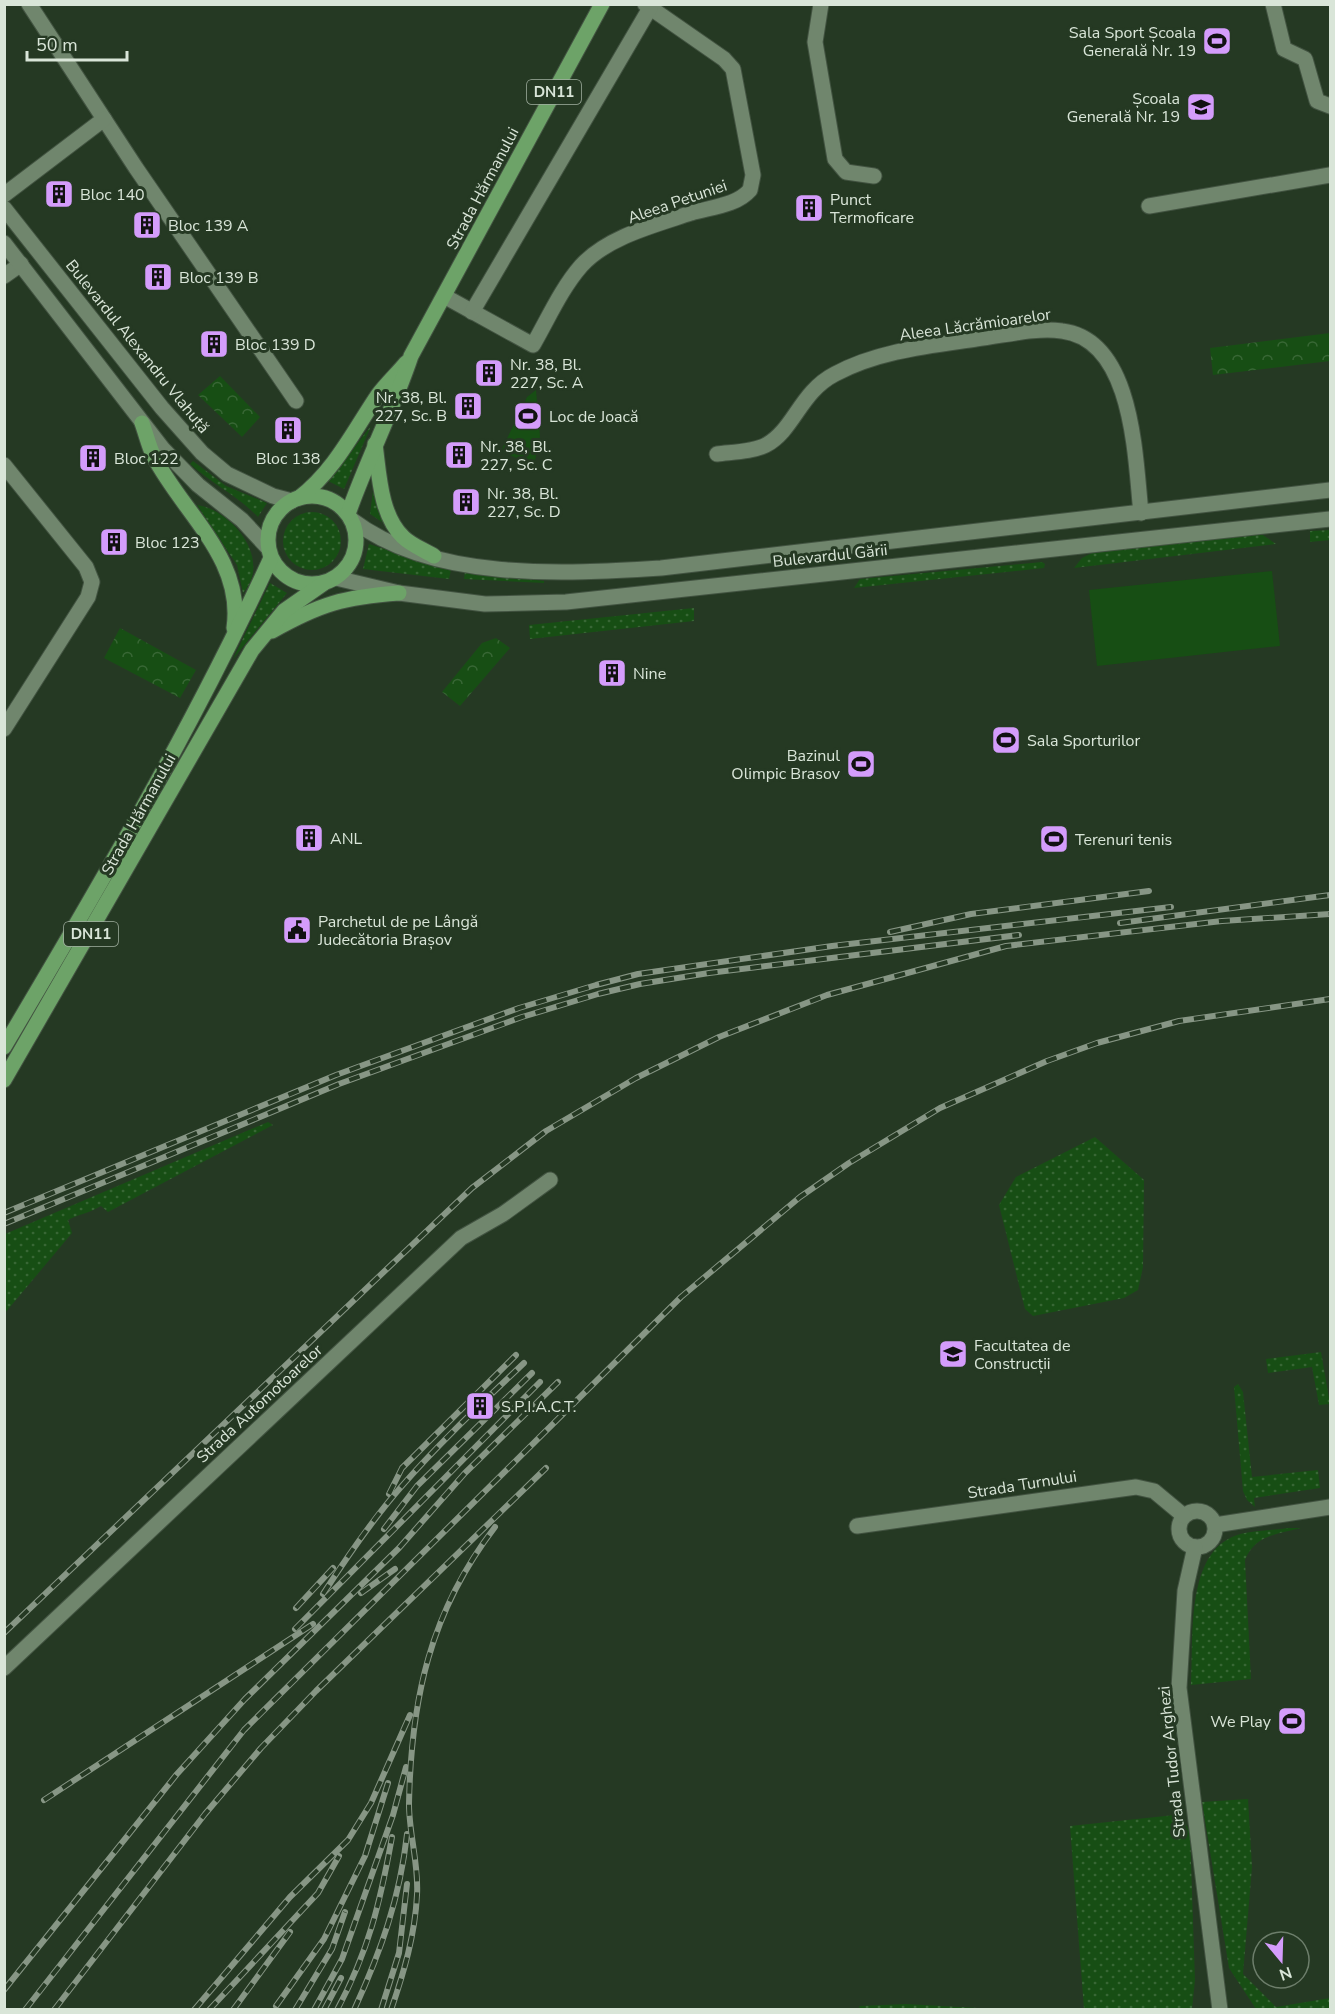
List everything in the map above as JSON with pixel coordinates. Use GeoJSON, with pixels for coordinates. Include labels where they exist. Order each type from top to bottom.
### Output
{"type":"FeatureCollection","features":[{"type":"Feature","properties":{"kind":"main road","name":"Strada Hărmanului"},"geometry":{"type":"LineString","coordinates":[[350,517],[375,444],[396,400],[411,356],[602,4]]}},
{"type":"Feature","properties":{"kind":"main road","name":"Strada Hărmanului"},"geometry":{"type":"LineString","coordinates":[[295,499],[318,483],[340,456],[379,394],[411,356]]}},
{"type":"Feature","properties":{"kind":"main road"},"geometry":{"type":"LineString","coordinates":[[142,423],[153,456],[221,556],[232,581],[236,614],[229,649]]}},
{"type":"Feature","properties":{"kind":"main road"},"geometry":{"type":"LineString","coordinates":[[375,444],[380,483],[393,522],[402,537],[434,556]]}},
{"type":"Feature","properties":{"kind":"main road"},"geometry":{"type":"LineString","coordinates":[[317,496],[329,499],[350,517],[355,530],[356,549],[347,567],[330,580],[305,583],[287,577],[270,553],[269,529],[272,520],[277,512],[295,499],[317,496]]}},
{"type":"Feature","properties":{"kind":"main road","name":"Strada Hărmanului"},"geometry":{"type":"LineString","coordinates":[[4,1047],[116,858],[229,649],[270,553]]}},
{"type":"Feature","properties":{"kind":"main road","name":"Strada Hărmanului"},"geometry":{"type":"LineString","coordinates":[[4,1080],[91,934],[237,675],[284,611],[330,580]]}},
{"type":"Feature","properties":{"kind":"main road"},"geometry":{"type":"LineString","coordinates":[[264,636],[324,604],[359,597],[399,593]]}},
{"type":"Feature","properties":{"kind":"street"},"geometry":{"type":"LineString","coordinates":[[29,4],[104,119],[297,401]]}},
{"type":"Feature","properties":{"kind":"street"},"geometry":{"type":"LineString","coordinates":[[821,4],[815,42],[835,159],[846,172],[874,176]]}},
{"type":"Feature","properties":{"kind":"street"},"geometry":{"type":"LineString","coordinates":[[1273,4],[1284,49],[1305,59],[1317,101],[1330,106]]}},
{"type":"Feature","properties":{"kind":"street"},"geometry":{"type":"LineString","coordinates":[[472,312],[647,6]]}},
{"type":"Feature","properties":{"kind":"street","name":"Aleea Petuniei"},"geometry":{"type":"LineString","coordinates":[[444,296],[533,345],[573,277],[591,256],[617,241],[648,229],[734,202],[750,190],[753,175],[733,69],[724,58],[647,6]]}},
{"type":"Feature","properties":{"kind":"street"},"geometry":{"type":"LineString","coordinates":[[4,195],[104,119]]}},
{"type":"Feature","properties":{"kind":"street"},"geometry":{"type":"LineString","coordinates":[[1149,206],[1330,175]]}},
{"type":"Feature","properties":{"kind":"street","name":"Bulevardul Alexandru Vlahuță"},"geometry":{"type":"LineString","coordinates":[[4,208],[162,408],[202,453],[227,474],[273,496],[295,499]]}},
{"type":"Feature","properties":{"kind":"street"},"geometry":{"type":"LineString","coordinates":[[4,243],[142,423],[184,471],[242,520],[270,553]]}},
{"type":"Feature","properties":{"kind":"street"},"geometry":{"type":"LineString","coordinates":[[4,276],[21,264]]}},
{"type":"Feature","properties":{"kind":"street","name":"Aleea Lăcrămioarelor"},"geometry":{"type":"LineString","coordinates":[[717,454],[765,446],[782,433],[801,402],[812,390],[833,374],[872,358],[1028,332],[1064,331],[1082,336],[1108,359],[1124,394],[1141,513]]}},
{"type":"Feature","properties":{"kind":"street"},"geometry":{"type":"LineString","coordinates":[[4,465],[86,567],[92,582],[88,597],[5,726]]}},
{"type":"Feature","properties":{"kind":"street","name":"Bulevardul Gării"},"geometry":{"type":"LineString","coordinates":[[350,517],[390,545],[496,569],[554,573],[661,568],[1330,490]]}},
{"type":"Feature","properties":{"kind":"street","name":"Bulevardul Gării"},"geometry":{"type":"LineString","coordinates":[[330,580],[399,593],[506,606],[566,602],[1330,519]]}},
{"type":"Feature","properties":{"kind":"street","name":"Strada Automotoarelor"},"geometry":{"type":"LineString","coordinates":[[4,1668],[461,1238],[504,1214],[550,1180]]}},
{"type":"Feature","properties":{"kind":"street","name":"Strada Turnului"},"geometry":{"type":"LineString","coordinates":[[857,1526],[1136,1487],[1154,1491],[1184,1516]]}},
{"type":"Feature","properties":{"kind":"street"},"geometry":{"type":"LineString","coordinates":[[1215,1524],[1330,1507]]}},
{"type":"Feature","properties":{"kind":"street"},"geometry":{"type":"LineString","coordinates":[[1199,1511],[1209,1515],[1215,1524],[1211,1541],[1195,1547],[1184,1541],[1179,1534],[1184,1516],[1199,1511]]}},
{"type":"Feature","properties":{"kind":"street","name":"Strada Tudor Arghezi"},"geometry":{"type":"LineString","coordinates":[[1195,1547],[1185,1591],[1179,1688],[1220,2010]]}},
{"type":"Feature","properties":{"kind":"green space"},"geometry":{"type":"Polygon","coordinates":[[[1330,333],[1330,361],[1213,375],[1210,348],[1330,333]]]}},
{"type":"Feature","properties":{"kind":"green space"},"geometry":{"type":"Polygon","coordinates":[[[220,376],[260,417],[242,437],[198,395],[220,376]]]}},
{"type":"Feature","properties":{"kind":"green space","name":"Loc de Joacă"},"geometry":{"type":"Polygon","coordinates":[[[536,390],[540,436],[534,466],[501,451],[527,397],[536,390]]]}},
{"type":"Feature","properties":{"kind":"green space"},"geometry":{"type":"Polygon","coordinates":[[[371,426],[344,489],[328,481],[371,426]]]}},
{"type":"Feature","properties":{"kind":"green space"},"geometry":{"type":"Polygon","coordinates":[[[193,461],[226,486],[267,503],[258,517],[190,464],[193,461]]]}},
{"type":"Feature","properties":{"kind":"green space"},"geometry":{"type":"Polygon","coordinates":[[[374,483],[394,530],[370,514],[374,483]]]}},
{"type":"Feature","properties":{"kind":"green space"},"geometry":{"type":"Polygon","coordinates":[[[197,505],[223,516],[235,526],[251,552],[253,566],[251,580],[243,593],[237,565],[197,505]]]}},
{"type":"Feature","properties":{"kind":"green space"},"geometry":{"type":"Polygon","coordinates":[[[306,512],[318,512],[333,520],[341,535],[341,547],[333,562],[318,570],[306,570],[291,562],[283,547],[283,535],[291,520],[306,512]]]}},
{"type":"Feature","properties":{"kind":"green space"},"geometry":{"type":"Polygon","coordinates":[[[1330,530],[1330,540],[1310,542],[1310,531],[1330,530]]]}},
{"type":"Feature","properties":{"kind":"green space"},"geometry":{"type":"Polygon","coordinates":[[[1260,533],[1276,544],[1074,568],[1082,558],[1092,553],[1260,533]]]}},
{"type":"Feature","properties":{"kind":"green space"},"geometry":{"type":"Polygon","coordinates":[[[369,544],[451,570],[449,579],[363,569],[369,544]]]}},
{"type":"Feature","properties":{"kind":"green space"},"geometry":{"type":"Polygon","coordinates":[[[1042,562],[1045,564],[1044,568],[854,588],[860,579],[1042,562]]]}},
{"type":"Feature","properties":{"kind":"green space"},"geometry":{"type":"Polygon","coordinates":[[[465,571],[544,581],[544,583],[464,579],[465,571]]]}},
{"type":"Feature","properties":{"kind":"green space"},"geometry":{"type":"Polygon","coordinates":[[[1272,571],[1280,646],[1097,666],[1089,590],[1272,571]]]}},
{"type":"Feature","properties":{"kind":"green space"},"geometry":{"type":"Polygon","coordinates":[[[270,583],[287,593],[233,659],[270,583]]]}},
{"type":"Feature","properties":{"kind":"green space"},"geometry":{"type":"Polygon","coordinates":[[[694,608],[694,621],[530,639],[529,625],[694,608]]]}},
{"type":"Feature","properties":{"kind":"green space"},"geometry":{"type":"Polygon","coordinates":[[[120,628],[196,670],[180,698],[104,658],[120,628]]]}},
{"type":"Feature","properties":{"kind":"green space"},"geometry":{"type":"Polygon","coordinates":[[[496,638],[510,648],[460,706],[442,692],[482,643],[496,638]]]}},
{"type":"Feature","properties":{"kind":"green space"},"geometry":{"type":"Polygon","coordinates":[[[268,1122],[273,1125],[108,1212],[101,1206],[68,1220],[72,1233],[5,1313],[5,1234],[268,1122]]]}},
{"type":"Feature","properties":{"kind":"green space"},"geometry":{"type":"Polygon","coordinates":[[[1095,1137],[1144,1180],[1143,1267],[1138,1290],[1124,1298],[1033,1316],[1025,1309],[999,1205],[1016,1177],[1095,1137]]]}},
{"type":"Feature","properties":{"kind":"green space"},"geometry":{"type":"Polygon","coordinates":[[[1321,1352],[1330,1404],[1319,1405],[1312,1367],[1268,1373],[1266,1359],[1321,1352]]]}},
{"type":"Feature","properties":{"kind":"green space"},"geometry":{"type":"Polygon","coordinates":[[[1238,1384],[1243,1392],[1252,1477],[1318,1470],[1320,1488],[1254,1498],[1255,1507],[1247,1500],[1243,1491],[1234,1387],[1238,1384]]]}},
{"type":"Feature","properties":{"kind":"green space"},"geometry":{"type":"Polygon","coordinates":[[[1287,1528],[1301,1528],[1261,1540],[1249,1552],[1245,1560],[1251,1679],[1191,1685],[1195,1602],[1199,1581],[1206,1563],[1217,1548],[1232,1537],[1287,1528]]]}},
{"type":"Feature","properties":{"kind":"green space"},"geometry":{"type":"Polygon","coordinates":[[[1248,1799],[1252,1867],[1243,1974],[1251,1982],[1251,1990],[1259,1990],[1276,2007],[1330,1998],[1330,2009],[1256,2009],[1229,1968],[1202,1802],[1248,1799]]]}},
{"type":"Feature","properties":{"kind":"green space"},"geometry":{"type":"Polygon","coordinates":[[[1175,1815],[1184,1820],[1190,1833],[1195,1980],[1192,2009],[1084,2009],[1070,1826],[1175,1815]]]}},
{"type":"Feature","properties":{"kind":"green space"},"geometry":{"type":"Polygon","coordinates":[[[906,2004],[996,2009],[860,2010],[859,2006],[906,2004]]]}},
{"type":"Feature","properties":{"kind":"railway"},"geometry":{"type":"LineString","coordinates":[[890,932],[971,914],[1149,891]]}},
{"type":"Feature","properties":{"kind":"railway"},"geometry":{"type":"LineString","coordinates":[[1120,923],[1330,895]]}},
{"type":"Feature","properties":{"kind":"railway"},"geometry":{"type":"LineString","coordinates":[[4,1213],[336,1075],[519,1008],[596,985],[638,974],[832,946],[1171,907]]}},
{"type":"Feature","properties":{"kind":"railway"},"geometry":{"type":"LineString","coordinates":[[4,1633],[472,1188],[546,1131],[636,1078],[719,1037],[827,995],[1006,946],[1222,921],[1330,914]]}},
{"type":"Feature","properties":{"kind":"railway"},"geometry":{"type":"LineString","coordinates":[[4,1224],[339,1084],[522,1017],[598,994],[640,984],[709,973],[1019,935]]}},
{"type":"Feature","properties":{"kind":"railway"},"geometry":{"type":"LineString","coordinates":[[25,2010],[244,1730],[681,1297],[800,1197],[849,1163],[940,1108],[1047,1061],[1097,1043],[1179,1021],[1330,999]]}},
{"type":"Feature","properties":{"kind":"railway"},"geometry":{"type":"LineString","coordinates":[[389,1494],[402,1468],[516,1355]]}},
{"type":"Feature","properties":{"kind":"railway"},"geometry":{"type":"LineString","coordinates":[[323,1594],[360,1539],[401,1487],[446,1439],[524,1363]]}},
{"type":"Feature","properties":{"kind":"railway"},"geometry":{"type":"LineString","coordinates":[[384,1529],[417,1486],[532,1373]]}},
{"type":"Feature","properties":{"kind":"railway"},"geometry":{"type":"LineString","coordinates":[[295,1629],[540,1382]]}},
{"type":"Feature","properties":{"kind":"railway"},"geometry":{"type":"LineString","coordinates":[[4,1990],[177,1774],[245,1699],[399,1548],[465,1473],[558,1382]]}},
{"type":"Feature","properties":{"kind":"railway"},"geometry":{"type":"LineString","coordinates":[[54,2010],[205,1814],[261,1748],[316,1691],[546,1468]]}},
{"type":"Feature","properties":{"kind":"railway"},"geometry":{"type":"LineString","coordinates":[[391,2010],[408,1953],[416,1910],[417,1872],[409,1804],[414,1728],[420,1693],[428,1658],[454,1591],[495,1527]]}},
{"type":"Feature","properties":{"kind":"railway"},"geometry":{"type":"LineString","coordinates":[[296,1608],[333,1568]]}},
{"type":"Feature","properties":{"kind":"railway"},"geometry":{"type":"LineString","coordinates":[[361,1593],[395,1569]]}},
{"type":"Feature","properties":{"kind":"railway"},"geometry":{"type":"LineString","coordinates":[[44,1800],[313,1624]]}},
{"type":"Feature","properties":{"kind":"railway"},"geometry":{"type":"LineString","coordinates":[[194,2010],[290,1897],[348,1840],[371,1803],[410,1715]]}},
{"type":"Feature","properties":{"kind":"railway"},"geometry":{"type":"LineString","coordinates":[[314,2010],[342,1959],[393,1815],[406,1767]]}},
{"type":"Feature","properties":{"kind":"railway"},"geometry":{"type":"LineString","coordinates":[[276,2006],[324,1939],[365,1856],[388,1783]]}},
{"type":"Feature","properties":{"kind":"railway"},"geometry":{"type":"LineString","coordinates":[[354,2010],[373,1967],[388,1924],[400,1880],[407,1834]]}},
{"type":"Feature","properties":{"kind":"railway"},"geometry":{"type":"LineString","coordinates":[[337,2010],[357,1967],[372,1926],[392,1837]]}},
{"type":"Feature","properties":{"kind":"railway"},"geometry":{"type":"LineString","coordinates":[[209,2010],[318,1893],[339,1856]]}},
{"type":"Feature","properties":{"kind":"railway"},"geometry":{"type":"LineString","coordinates":[[381,2010],[399,1953],[407,1884]]}},
{"type":"Feature","properties":{"kind":"railway"},"geometry":{"type":"LineString","coordinates":[[295,2010],[332,1949],[345,1912]]}},
{"type":"Feature","properties":{"kind":"railway"},"geometry":{"type":"LineString","coordinates":[[233,2010],[290,1932]]}},
{"type":"Feature","properties":{"kind":"railway"},"geometry":{"type":"LineString","coordinates":[[324,2010],[341,1978]]}},
{"type":"Feature","properties":{"kind":"place","name":"Sala Sport Școala Generală Nr. 19"},"geometry":{"type":"Point","coordinates":[1217,41]}},
{"type":"Feature","properties":{"kind":"place","name":"Școala Generală Nr. 19"},"geometry":{"type":"Point","coordinates":[1201,107]}},
{"type":"Feature","properties":{"kind":"place","name":"Bloc 140"},"geometry":{"type":"Point","coordinates":[59,194]}},
{"type":"Feature","properties":{"kind":"place","name":"Punct Termoficare"},"geometry":{"type":"Point","coordinates":[809,208]}},
{"type":"Feature","properties":{"kind":"place","name":"Bloc 139 A"},"geometry":{"type":"Point","coordinates":[147,225]}},
{"type":"Feature","properties":{"kind":"place","name":"Bloc 139 B"},"geometry":{"type":"Point","coordinates":[158,277]}},
{"type":"Feature","properties":{"kind":"place","name":"Bloc 139 D"},"geometry":{"type":"Point","coordinates":[214,344]}},
{"type":"Feature","properties":{"kind":"place","name":"Nr. 38, Bl. 227, Sc. A"},"geometry":{"type":"Point","coordinates":[489,373]}},
{"type":"Feature","properties":{"kind":"place","name":"Nr. 38, Bl. 227, Sc. B"},"geometry":{"type":"Point","coordinates":[468,406]}},
{"type":"Feature","properties":{"kind":"place","name":"Loc de Joacă"},"geometry":{"type":"Point","coordinates":[528,416]}},
{"type":"Feature","properties":{"kind":"place","name":"Bloc 138"},"geometry":{"type":"Point","coordinates":[288,430]}},
{"type":"Feature","properties":{"kind":"place","name":"Nr. 38, Bl. 227, Sc. C"},"geometry":{"type":"Point","coordinates":[459,455]}},
{"type":"Feature","properties":{"kind":"place","name":"Bloc 122"},"geometry":{"type":"Point","coordinates":[93,458]}},
{"type":"Feature","properties":{"kind":"place","name":"Nr. 38, Bl. 227, Sc. D"},"geometry":{"type":"Point","coordinates":[466,502]}},
{"type":"Feature","properties":{"kind":"place","name":"Bloc 123"},"geometry":{"type":"Point","coordinates":[114,542]}},
{"type":"Feature","properties":{"kind":"place","name":"Nine"},"geometry":{"type":"Point","coordinates":[612,673]}},
{"type":"Feature","properties":{"kind":"place","name":"Sala Sporturilor"},"geometry":{"type":"Point","coordinates":[1006,740]}},
{"type":"Feature","properties":{"kind":"place","name":"Bazinul Olimpic Brasov"},"geometry":{"type":"Point","coordinates":[861,764]}},
{"type":"Feature","properties":{"kind":"place","name":"ANL"},"geometry":{"type":"Point","coordinates":[309,838]}},
{"type":"Feature","properties":{"kind":"place","name":"Terenuri tenis"},"geometry":{"type":"Point","coordinates":[1054,839]}},
{"type":"Feature","properties":{"kind":"place","name":"Parchetul de pe Lângă Judecătoria Brașov"},"geometry":{"type":"Point","coordinates":[297,930]}},
{"type":"Feature","properties":{"kind":"place","name":"Facultatea de Construcții"},"geometry":{"type":"Point","coordinates":[953,1354]}},
{"type":"Feature","properties":{"kind":"place","name":"S.P.I.A.C.T."},"geometry":{"type":"Point","coordinates":[480,1406]}},
{"type":"Feature","properties":{"kind":"place","name":"We Play"},"geometry":{"type":"Point","coordinates":[1292,1721]}}]}
